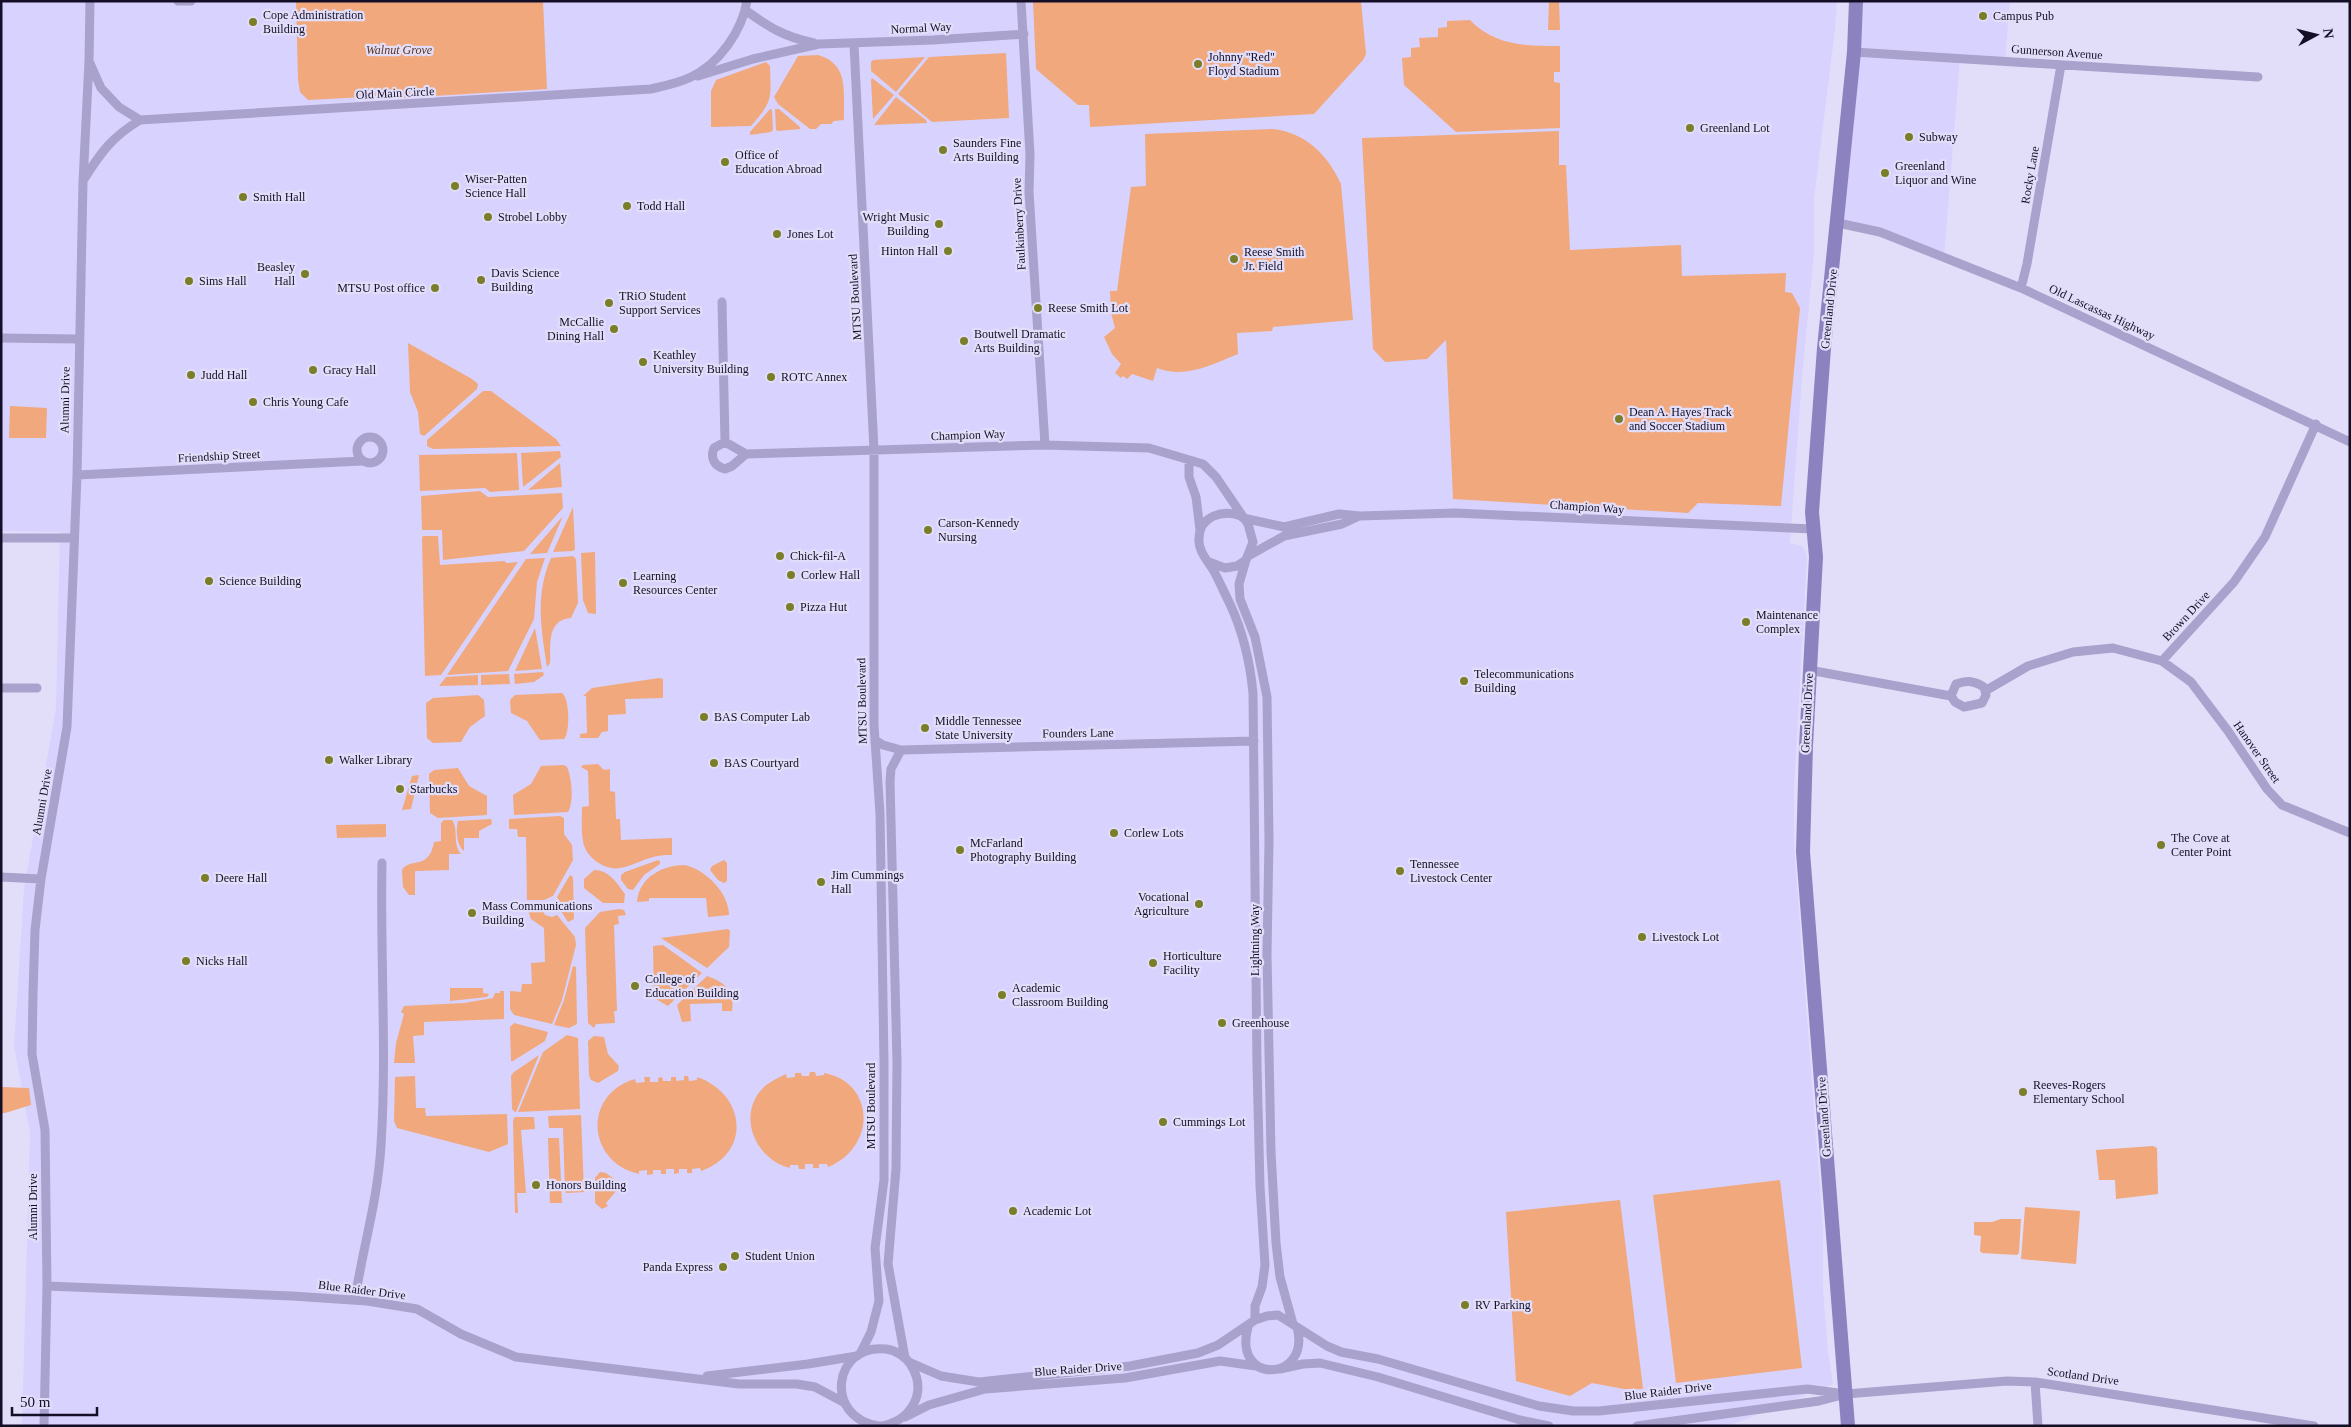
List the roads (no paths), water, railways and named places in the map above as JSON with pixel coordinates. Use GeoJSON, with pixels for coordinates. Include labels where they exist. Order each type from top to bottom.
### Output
{"type":"FeatureCollection","features":[{"type":"Feature","properties":{"kind":"street"},"geometry":{"type":"LineString","coordinates":[[90,1],[89,61],[101,88],[119,107],[140,120]]}},
{"type":"Feature","properties":{"kind":"street"},"geometry":{"type":"LineString","coordinates":[[178,1],[190,1]]}},
{"type":"Feature","properties":{"kind":"street","name":"Faulkinberry Drive"},"geometry":{"type":"LineString","coordinates":[[1021,1],[1030,154],[1029,192],[1044,445]]}},
{"type":"Feature","properties":{"kind":"street","name":"Greenland Drive"},"geometry":{"type":"LineString","coordinates":[[1848,1426],[1803,852],[1809,670],[1816,557],[1812,529],[1812,512],[1818,419],[1854,52],[1856,1]]}},
{"type":"Feature","properties":{"kind":"street","name":"Normal Way"},"geometry":{"type":"LineString","coordinates":[[746,6],[777,32],[795,39],[819,44],[854,44],[1024,34]]}},
{"type":"Feature","properties":{"kind":"street","name":"Old Main Circle"},"geometry":{"type":"LineString","coordinates":[[140,120],[650,89],[693,77],[722,54],[730,42],[746,6]]}},
{"type":"Feature","properties":{"kind":"street","name":"Normal Way"},"geometry":{"type":"LineString","coordinates":[[693,77],[753,59],[819,44]]}},
{"type":"Feature","properties":{"kind":"street","name":"MTSU Boulevard"},"geometry":{"type":"LineString","coordinates":[[854,44],[874,450],[875,740],[880,814],[884,1180],[875,1248],[879,1301],[871,1332],[858,1355]]}},
{"type":"Feature","properties":{"kind":"street","name":"Gunnerson Avenue"},"geometry":{"type":"LineString","coordinates":[[1854,52],[2258,78]]}},
{"type":"Feature","properties":{"kind":"street","name":"Alumni Drive"},"geometry":{"type":"LineString","coordinates":[[44,1426],[47,1286],[45,1130],[32,1054],[35,930],[41,880],[67,727],[77,474],[78,338],[83,182],[89,61]]}},
{"type":"Feature","properties":{"kind":"street","name":"Rocky Lane"},"geometry":{"type":"LineString","coordinates":[[2021,288],[2027,264],[2061,65]]}},
{"type":"Feature","properties":{"kind":"street","name":"Alumni Drive"},"geometry":{"type":"LineString","coordinates":[[83,182],[98,157],[116,135],[140,120]]}},
{"type":"Feature","properties":{"kind":"street","name":"Old Lascassas Highway"},"geometry":{"type":"LineString","coordinates":[[1838,223],[1880,232],[2021,288],[2316,424],[2350,442]]}},
{"type":"Feature","properties":{"kind":"street"},"geometry":{"type":"LineString","coordinates":[[722,302],[725,442]]}},
{"type":"Feature","properties":{"kind":"street"},"geometry":{"type":"LineString","coordinates":[[1,338],[78,338]]}},
{"type":"Feature","properties":{"kind":"street","name":"Brown Drive"},"geometry":{"type":"LineString","coordinates":[[2162,661],[2234,582],[2265,537],[2316,424]]}},
{"type":"Feature","properties":{"kind":"street"},"geometry":{"type":"LineString","coordinates":[[725,442],[746,454],[729,468],[720,468],[714,462],[712,453],[717,445],[725,442]]}},
{"type":"Feature","properties":{"kind":"street","name":"Champion Way"},"geometry":{"type":"LineString","coordinates":[[746,454],[1044,445],[1149,448],[1203,464],[1216,477],[1242,517],[1284,527],[1339,514],[1360,516],[1420,512],[1812,529]]}},
{"type":"Feature","properties":{"kind":"street","name":"Friendship Street"},"geometry":{"type":"LineString","coordinates":[[77,474],[362,461]]}},
{"type":"Feature","properties":{"kind":"street"},"geometry":{"type":"LineString","coordinates":[[1188,461],[1190,477],[1196,497],[1200,530],[1198,540],[1200,550],[1207,560],[1225,568],[1237,566],[1248,557],[1253,542],[1252,531],[1242,517],[1226,512],[1215,515],[1204,523],[1200,530]]}},
{"type":"Feature","properties":{"kind":"street","name":"Champion Way"},"geometry":{"type":"LineString","coordinates":[[1248,557],[1284,536],[1342,524],[1360,516]]}},
{"type":"Feature","properties":{"kind":"street"},"geometry":{"type":"LineString","coordinates":[[1,538],[74,538]]}},
{"type":"Feature","properties":{"kind":"street","name":"Lightning Way"},"geometry":{"type":"LineString","coordinates":[[1248,557],[1239,584],[1240,599],[1255,637],[1267,697],[1269,840],[1267,946],[1271,1152],[1276,1243],[1280,1277],[1295,1325]]}},
{"type":"Feature","properties":{"kind":"street","name":"Lightning Way"},"geometry":{"type":"LineString","coordinates":[[1207,560],[1230,604],[1246,648],[1252,679],[1257,1076],[1260,1196],[1265,1265],[1262,1287],[1255,1306],[1252,1322]]}},
{"type":"Feature","properties":{"kind":"street"},"geometry":{"type":"LineString","coordinates":[[1985,691],[2028,666],[2073,652],[2113,648],[2162,661]]}},
{"type":"Feature","properties":{"kind":"street","name":"Hanover Street"},"geometry":{"type":"LineString","coordinates":[[2162,661],[2191,682],[2228,731],[2267,789],[2282,805],[2350,833]]}},
{"type":"Feature","properties":{"kind":"street"},"geometry":{"type":"LineString","coordinates":[[1809,670],[1951,696],[1955,702],[1964,707],[1972,707],[1982,703],[1986,695],[1984,687],[1966,680],[1956,684],[1951,696]]}},
{"type":"Feature","properties":{"kind":"street"},"geometry":{"type":"LineString","coordinates":[[1,688],[37,688]]}},
{"type":"Feature","properties":{"kind":"street","name":"Founders Lane"},"geometry":{"type":"LineString","coordinates":[[875,740],[883,745],[902,750],[1254,741]]}},
{"type":"Feature","properties":{"kind":"street","name":"MTSU Boulevard"},"geometry":{"type":"LineString","coordinates":[[902,750],[891,769],[890,781],[897,1062],[896,1169],[888,1264],[907,1360]]}},
{"type":"Feature","properties":{"kind":"street"},"geometry":{"type":"LineString","coordinates":[[355,1299],[374,1209],[381,1145],[384,1069],[382,863]]}},
{"type":"Feature","properties":{"kind":"street"},"geometry":{"type":"LineString","coordinates":[[1,877],[41,880]]}},
{"type":"Feature","properties":{"kind":"street","name":"Blue Raider Drive"},"geometry":{"type":"LineString","coordinates":[[47,1286],[355,1299],[416,1309],[461,1334],[516,1357],[739,1384],[797,1384],[809,1386],[830,1394],[846,1406]]}},
{"type":"Feature","properties":{"kind":"street"},"geometry":{"type":"LineString","coordinates":[[1280,1368],[1294,1359],[1299,1348],[1295,1325],[1278,1315],[1267,1316],[1252,1322],[1244,1344],[1246,1353],[1256,1366],[1270,1370],[1320,1363],[1378,1377],[1520,1420],[1549,1426]]}},
{"type":"Feature","properties":{"kind":"street","name":"Blue Raider Drive"},"geometry":{"type":"LineString","coordinates":[[907,1360],[941,1376],[980,1382],[1130,1366],[1198,1353],[1218,1345],[1252,1322]]}},
{"type":"Feature","properties":{"kind":"street","name":"Blue Raider Drive"},"geometry":{"type":"LineString","coordinates":[[1295,1325],[1341,1352],[1378,1359],[1538,1406],[1572,1411],[1599,1412],[1807,1389],[1846,1394]]}},
{"type":"Feature","properties":{"kind":"street"},"geometry":{"type":"LineString","coordinates":[[846,1406],[857,1418],[868,1424],[881,1426],[900,1421],[913,1408],[917,1396],[916,1372],[907,1360],[890,1350],[878,1348],[858,1355],[848,1364],[841,1382],[846,1406],[855,1426]]}},
{"type":"Feature","properties":{"kind":"street","name":"Blue Raider Drive"},"geometry":{"type":"LineString","coordinates":[[692,1377],[808,1364],[858,1355]]}},
{"type":"Feature","properties":{"kind":"street","name":"Blue Raider Drive"},"geometry":{"type":"LineString","coordinates":[[900,1421],[929,1405],[985,1389],[1125,1378],[1220,1361],[1256,1366]]}},
{"type":"Feature","properties":{"kind":"street","name":"Scotland Drive"},"geometry":{"type":"LineString","coordinates":[[1846,1394],[2007,1381],[2035,1382],[2123,1394],[2314,1426]]}},
{"type":"Feature","properties":{"kind":"street"},"geometry":{"type":"LineString","coordinates":[[2035,1382],[2038,1426]]}},
{"type":"Feature","properties":{"kind":"street"},"geometry":{"type":"LineString","coordinates":[[1637,1426],[1819,1401],[1846,1394]]}},
{"type":"Feature","properties":{"kind":"place","name":"Campus Pub"},"geometry":{"type":"Point","coordinates":[1983,16]}},
{"type":"Feature","properties":{"kind":"place","name":"Cope Administration Building"},"geometry":{"type":"Point","coordinates":[253,22]}},
{"type":"Feature","properties":{"kind":"place","name":"Johnny \"Red\" Floyd Stadium"},"geometry":{"type":"Point","coordinates":[1198,64]}},
{"type":"Feature","properties":{"kind":"place","name":"Greenland Lot"},"geometry":{"type":"Point","coordinates":[1690,128]}},
{"type":"Feature","properties":{"kind":"place","name":"Subway"},"geometry":{"type":"Point","coordinates":[1909,137]}},
{"type":"Feature","properties":{"kind":"place","name":"Saunders Fine Arts Building"},"geometry":{"type":"Point","coordinates":[943,150]}},
{"type":"Feature","properties":{"kind":"place","name":"Office of Education Abroad"},"geometry":{"type":"Point","coordinates":[725,162]}},
{"type":"Feature","properties":{"kind":"place","name":"Greenland Liquor and Wine"},"geometry":{"type":"Point","coordinates":[1885,173]}},
{"type":"Feature","properties":{"kind":"place","name":"Wiser-Patten Science Hall"},"geometry":{"type":"Point","coordinates":[455,186]}},
{"type":"Feature","properties":{"kind":"place","name":"Smith Hall"},"geometry":{"type":"Point","coordinates":[243,197]}},
{"type":"Feature","properties":{"kind":"place","name":"Todd Hall"},"geometry":{"type":"Point","coordinates":[627,206]}},
{"type":"Feature","properties":{"kind":"place","name":"Strobel Lobby"},"geometry":{"type":"Point","coordinates":[488,217]}},
{"type":"Feature","properties":{"kind":"place","name":"Wright Music Building"},"geometry":{"type":"Point","coordinates":[939,224]}},
{"type":"Feature","properties":{"kind":"place","name":"Jones Lot"},"geometry":{"type":"Point","coordinates":[777,234]}},
{"type":"Feature","properties":{"kind":"place","name":"Hinton Hall"},"geometry":{"type":"Point","coordinates":[948,251]}},
{"type":"Feature","properties":{"kind":"place","name":"Reese Smith Jr. Field"},"geometry":{"type":"Point","coordinates":[1234,259]}},
{"type":"Feature","properties":{"kind":"place","name":"Beasley Hall"},"geometry":{"type":"Point","coordinates":[305,274]}},
{"type":"Feature","properties":{"kind":"place","name":"Davis Science Building"},"geometry":{"type":"Point","coordinates":[481,280]}},
{"type":"Feature","properties":{"kind":"place","name":"Sims Hall"},"geometry":{"type":"Point","coordinates":[189,281]}},
{"type":"Feature","properties":{"kind":"place","name":"MTSU Post office"},"geometry":{"type":"Point","coordinates":[435,288]}},
{"type":"Feature","properties":{"kind":"place","name":"TRiO Student Support Services"},"geometry":{"type":"Point","coordinates":[609,303]}},
{"type":"Feature","properties":{"kind":"place","name":"Reese Smith Lot"},"geometry":{"type":"Point","coordinates":[1038,308]}},
{"type":"Feature","properties":{"kind":"place","name":"McCallie Dining Hall"},"geometry":{"type":"Point","coordinates":[614,329]}},
{"type":"Feature","properties":{"kind":"place","name":"Boutwell Dramatic Arts Building"},"geometry":{"type":"Point","coordinates":[964,341]}},
{"type":"Feature","properties":{"kind":"place","name":"Keathley University Building"},"geometry":{"type":"Point","coordinates":[643,362]}},
{"type":"Feature","properties":{"kind":"place","name":"Gracy Hall"},"geometry":{"type":"Point","coordinates":[313,370]}},
{"type":"Feature","properties":{"kind":"place","name":"Judd Hall"},"geometry":{"type":"Point","coordinates":[191,375]}},
{"type":"Feature","properties":{"kind":"place","name":"ROTC Annex"},"geometry":{"type":"Point","coordinates":[771,377]}},
{"type":"Feature","properties":{"kind":"place","name":"Chris Young Cafe"},"geometry":{"type":"Point","coordinates":[253,402]}},
{"type":"Feature","properties":{"kind":"place","name":"Dean A. Hayes Track and Soccer Stadium"},"geometry":{"type":"Point","coordinates":[1619,419]}},
{"type":"Feature","properties":{"kind":"place","name":"Carson-Kennedy Nursing"},"geometry":{"type":"Point","coordinates":[928,530]}},
{"type":"Feature","properties":{"kind":"place","name":"Chick-fil-A"},"geometry":{"type":"Point","coordinates":[780,556]}},
{"type":"Feature","properties":{"kind":"place","name":"Corlew Hall"},"geometry":{"type":"Point","coordinates":[791,575]}},
{"type":"Feature","properties":{"kind":"place","name":"Science Building"},"geometry":{"type":"Point","coordinates":[209,581]}},
{"type":"Feature","properties":{"kind":"place","name":"Learning Resources Center"},"geometry":{"type":"Point","coordinates":[623,583]}},
{"type":"Feature","properties":{"kind":"place","name":"Pizza Hut"},"geometry":{"type":"Point","coordinates":[790,607]}},
{"type":"Feature","properties":{"kind":"place","name":"Maintenance Complex"},"geometry":{"type":"Point","coordinates":[1746,622]}},
{"type":"Feature","properties":{"kind":"place","name":"Telecommunications Building"},"geometry":{"type":"Point","coordinates":[1464,681]}},
{"type":"Feature","properties":{"kind":"place","name":"BAS Computer Lab"},"geometry":{"type":"Point","coordinates":[704,717]}},
{"type":"Feature","properties":{"kind":"place","name":"Middle Tennessee State University"},"geometry":{"type":"Point","coordinates":[925,728]}},
{"type":"Feature","properties":{"kind":"place","name":"Walker Library"},"geometry":{"type":"Point","coordinates":[329,760]}},
{"type":"Feature","properties":{"kind":"place","name":"BAS Courtyard"},"geometry":{"type":"Point","coordinates":[714,763]}},
{"type":"Feature","properties":{"kind":"place","name":"Starbucks"},"geometry":{"type":"Point","coordinates":[400,789]}},
{"type":"Feature","properties":{"kind":"place","name":"Corlew Lots"},"geometry":{"type":"Point","coordinates":[1114,833]}},
{"type":"Feature","properties":{"kind":"place","name":"The Cove at Center Point"},"geometry":{"type":"Point","coordinates":[2161,845]}},
{"type":"Feature","properties":{"kind":"place","name":"McFarland Photography Building"},"geometry":{"type":"Point","coordinates":[960,850]}},
{"type":"Feature","properties":{"kind":"place","name":"Tennessee Livestock Center"},"geometry":{"type":"Point","coordinates":[1400,871]}},
{"type":"Feature","properties":{"kind":"place","name":"Deere Hall"},"geometry":{"type":"Point","coordinates":[205,878]}},
{"type":"Feature","properties":{"kind":"place","name":"Jim Cummings Hall"},"geometry":{"type":"Point","coordinates":[821,882]}},
{"type":"Feature","properties":{"kind":"place","name":"Vocational Agriculture"},"geometry":{"type":"Point","coordinates":[1199,904]}},
{"type":"Feature","properties":{"kind":"place","name":"Mass Communications Building"},"geometry":{"type":"Point","coordinates":[472,913]}},
{"type":"Feature","properties":{"kind":"place","name":"Livestock Lot"},"geometry":{"type":"Point","coordinates":[1642,937]}},
{"type":"Feature","properties":{"kind":"place","name":"Nicks Hall"},"geometry":{"type":"Point","coordinates":[186,961]}},
{"type":"Feature","properties":{"kind":"place","name":"Horticulture Facility"},"geometry":{"type":"Point","coordinates":[1153,963]}},
{"type":"Feature","properties":{"kind":"place","name":"College of Education Building"},"geometry":{"type":"Point","coordinates":[635,986]}},
{"type":"Feature","properties":{"kind":"place","name":"Academic Classroom Building"},"geometry":{"type":"Point","coordinates":[1002,995]}},
{"type":"Feature","properties":{"kind":"place","name":"Greenhouse"},"geometry":{"type":"Point","coordinates":[1222,1023]}},
{"type":"Feature","properties":{"kind":"place","name":"Reeves-Rogers Elementary School"},"geometry":{"type":"Point","coordinates":[2023,1092]}},
{"type":"Feature","properties":{"kind":"place","name":"Cummings Lot"},"geometry":{"type":"Point","coordinates":[1163,1122]}},
{"type":"Feature","properties":{"kind":"place","name":"Honors Building"},"geometry":{"type":"Point","coordinates":[536,1185]}},
{"type":"Feature","properties":{"kind":"place","name":"Academic Lot"},"geometry":{"type":"Point","coordinates":[1013,1211]}},
{"type":"Feature","properties":{"kind":"place","name":"Student Union"},"geometry":{"type":"Point","coordinates":[735,1256]}},
{"type":"Feature","properties":{"kind":"place","name":"Panda Express"},"geometry":{"type":"Point","coordinates":[723,1267]}},
{"type":"Feature","properties":{"kind":"place","name":"RV Parking"},"geometry":{"type":"Point","coordinates":[1465,1305]}},
{"type":"Feature","properties":{"kind":"park label","name":"Walnut Grove"},"geometry":{"type":"Point","coordinates":[399,50]}}]}
